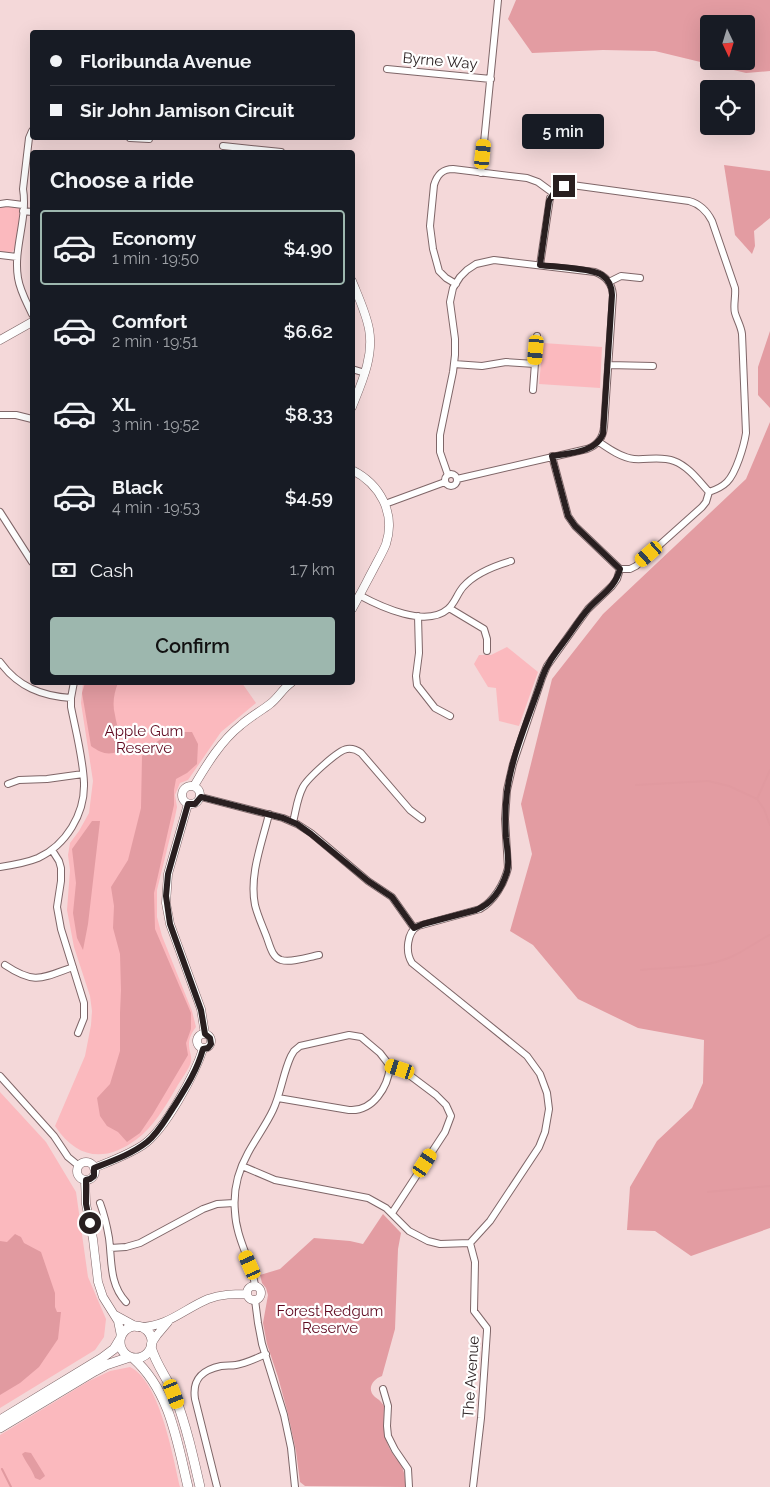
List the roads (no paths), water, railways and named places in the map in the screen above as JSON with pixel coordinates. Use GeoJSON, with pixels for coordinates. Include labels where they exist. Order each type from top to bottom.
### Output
{"type":"FeatureCollection","features":[{"type":"Feature","properties":{"kind":"main road"},"geometry":{"type":"LineString","coordinates":[[0,1420],[110,1353],[128,1329],[138,1327],[150,1335],[156,1362],[174,1394],[181,1412],[200,1487]]}},
{"type":"Feature","properties":{"kind":"main road"},"geometry":{"type":"LineString","coordinates":[[121,1338],[120,1343],[123,1352],[150,1375],[170,1414],[188,1487]]}},
{"type":"Feature","properties":{"kind":"main road"},"geometry":{"type":"LineString","coordinates":[[0,1428],[106,1365],[138,1358],[146,1354],[151,1345]]}},
{"type":"Feature","properties":{"kind":"street","name":"Byrne Way"},"geometry":{"type":"LineString","coordinates":[[481,173],[498,0]]}},
{"type":"Feature","properties":{"kind":"street","name":"Byrne Way"},"geometry":{"type":"LineString","coordinates":[[387,69],[490,78]]}},
{"type":"Feature","properties":{"kind":"street"},"geometry":{"type":"LineString","coordinates":[[30,136],[17,257],[18,283],[30,310]]}},
{"type":"Feature","properties":{"kind":"street"},"geometry":{"type":"LineString","coordinates":[[223,146],[262,150]]}},
{"type":"Feature","properties":{"kind":"street"},"geometry":{"type":"LineString","coordinates":[[456,284],[446,278],[440,271],[432,245],[430,219],[435,182],[440,173],[449,169],[531,179],[553,193]]}},
{"type":"Feature","properties":{"kind":"street"},"geometry":{"type":"LineString","coordinates":[[540,265],[548,203],[557,189],[572,185],[689,201],[703,208],[711,218],[735,288],[734,311],[742,334],[746,433],[731,477],[724,485],[709,492],[706,502],[702,507],[636,566],[630,569],[620,569],[575,526],[568,516],[552,456]]}},
{"type":"Feature","properties":{"kind":"street"},"geometry":{"type":"LineString","coordinates":[[0,204],[7,203],[30,211]]}},
{"type":"Feature","properties":{"kind":"street"},"geometry":{"type":"LineString","coordinates":[[0,256],[17,257]]}},
{"type":"Feature","properties":{"kind":"street"},"geometry":{"type":"LineString","coordinates":[[448,475],[440,452],[440,435],[454,364],[455,339],[450,306],[451,294],[456,284],[467,270],[476,264],[499,260],[595,272],[602,275],[609,282],[612,288],[612,295],[604,431],[599,442],[587,449],[457,479]]}},
{"type":"Feature","properties":{"kind":"street"},"geometry":{"type":"LineString","coordinates":[[609,282],[621,276],[640,278]]}},
{"type":"Feature","properties":{"kind":"street"},"geometry":{"type":"LineString","coordinates":[[355,289],[369,329],[370,352],[365,373],[355,399]]}},
{"type":"Feature","properties":{"kind":"street"},"geometry":{"type":"LineString","coordinates":[[0,340],[30,323]]}},
{"type":"Feature","properties":{"kind":"street"},"geometry":{"type":"LineString","coordinates":[[533,390],[537,336]]}},
{"type":"Feature","properties":{"kind":"street"},"geometry":{"type":"LineString","coordinates":[[454,364],[482,366],[506,362],[535,364]]}},
{"type":"Feature","properties":{"kind":"street"},"geometry":{"type":"LineString","coordinates":[[608,365],[653,366]]}},
{"type":"Feature","properties":{"kind":"street"},"geometry":{"type":"LineString","coordinates":[[355,369],[365,373]]}},
{"type":"Feature","properties":{"kind":"street"},"geometry":{"type":"LineString","coordinates":[[0,414],[30,418]]}},
{"type":"Feature","properties":{"kind":"street"},"geometry":{"type":"LineString","coordinates":[[599,442],[628,458],[664,458],[676,462],[687,469],[709,492]]}},
{"type":"Feature","properties":{"kind":"street"},"geometry":{"type":"LineString","coordinates":[[355,472],[371,482],[380,494],[385,504],[389,526],[386,544],[355,604]]}},
{"type":"Feature","properties":{"kind":"street"},"geometry":{"type":"LineString","coordinates":[[448,475],[453,475],[457,479]]}},
{"type":"Feature","properties":{"kind":"street"},"geometry":{"type":"LineString","coordinates":[[445,482],[448,475]]}},
{"type":"Feature","properties":{"kind":"street"},"geometry":{"type":"LineString","coordinates":[[445,482],[448,486],[452,486],[456,483],[457,479]]}},
{"type":"Feature","properties":{"kind":"street"},"geometry":{"type":"LineString","coordinates":[[385,504],[445,482]]}},
{"type":"Feature","properties":{"kind":"street"},"geometry":{"type":"LineString","coordinates":[[0,512],[30,559]]}},
{"type":"Feature","properties":{"kind":"street"},"geometry":{"type":"LineString","coordinates":[[360,595],[382,607],[418,616],[437,615],[449,608],[469,582],[492,568],[510,561]]}},
{"type":"Feature","properties":{"kind":"street"},"geometry":{"type":"LineString","coordinates":[[242,1166],[275,1180],[365,1197],[378,1202],[392,1213],[409,1231],[423,1239],[440,1244],[470,1243],[490,1221],[539,1147],[547,1126],[549,1109],[548,1098],[540,1074],[526,1056],[412,963],[408,952],[409,939],[414,928],[480,909],[495,896],[508,866],[505,810],[509,780],[542,678],[547,666],[588,609],[612,586],[617,579],[620,569]]}},
{"type":"Feature","properties":{"kind":"street"},"geometry":{"type":"LineString","coordinates":[[449,608],[484,629],[487,639],[487,652]]}},
{"type":"Feature","properties":{"kind":"street"},"geometry":{"type":"LineString","coordinates":[[418,616],[419,653],[416,676],[417,685],[435,708],[450,716]]}},
{"type":"Feature","properties":{"kind":"street"},"geometry":{"type":"LineString","coordinates":[[0,662],[14,678],[33,690],[48,695],[71,698]]}},
{"type":"Feature","properties":{"kind":"street"},"geometry":{"type":"LineString","coordinates":[[0,867],[28,862],[45,855],[68,833],[77,817],[83,799],[83,774],[71,707],[73,685]]}},
{"type":"Feature","properties":{"kind":"street"},"geometry":{"type":"LineString","coordinates":[[201,797],[195,804],[188,804],[182,798],[182,793],[186,788],[194,786],[209,762],[234,731],[270,704],[288,685]]}},
{"type":"Feature","properties":{"kind":"street"},"geometry":{"type":"LineString","coordinates":[[293,822],[301,790],[308,780],[340,752],[352,746],[361,753],[410,810],[422,819]]}},
{"type":"Feature","properties":{"kind":"street"},"geometry":{"type":"LineString","coordinates":[[8,784],[16,781],[83,774]]}},
{"type":"Feature","properties":{"kind":"street"},"geometry":{"type":"LineString","coordinates":[[194,786],[200,792],[201,797]]}},
{"type":"Feature","properties":{"kind":"street"},"geometry":{"type":"LineString","coordinates":[[201,797],[293,822],[311,834],[368,881],[392,897],[414,928]]}},
{"type":"Feature","properties":{"kind":"street"},"geometry":{"type":"LineString","coordinates":[[94,1168],[137,1149],[148,1142],[192,1078],[203,1049],[210,1046],[210,1038],[205,1034],[201,1010],[170,924],[166,896],[168,874],[188,804]]}},
{"type":"Feature","properties":{"kind":"street"},"geometry":{"type":"LineString","coordinates":[[269,814],[255,869],[255,905],[277,961],[290,961],[319,955]]}},
{"type":"Feature","properties":{"kind":"street"},"geometry":{"type":"LineString","coordinates":[[52,850],[61,868],[58,902],[61,929],[82,994],[84,1008],[83,1022],[78,1033]]}},
{"type":"Feature","properties":{"kind":"street"},"geometry":{"type":"LineString","coordinates":[[5,966],[19,974],[33,978],[44,977],[73,967]]}},
{"type":"Feature","properties":{"kind":"street"},"geometry":{"type":"LineString","coordinates":[[255,1300],[261,1296],[262,1292],[255,1285],[252,1269],[238,1235],[234,1202],[236,1184],[248,1152],[270,1117],[291,1056],[296,1049],[303,1045],[355,1035],[363,1038],[380,1052],[390,1066],[404,1071],[446,1105],[451,1116],[447,1127],[392,1213]]}},
{"type":"Feature","properties":{"kind":"street"},"geometry":{"type":"LineString","coordinates":[[278,1098],[349,1110],[360,1110],[374,1102],[389,1079],[390,1066]]}},
{"type":"Feature","properties":{"kind":"street"},"geometry":{"type":"LineString","coordinates":[[0,1076],[54,1136],[68,1157],[79,1166]]}},
{"type":"Feature","properties":{"kind":"street"},"geometry":{"type":"LineString","coordinates":[[86,1162],[91,1164],[94,1168],[94,1176],[86,1180],[78,1176],[79,1166],[86,1162]]}},
{"type":"Feature","properties":{"kind":"street"},"geometry":{"type":"LineString","coordinates":[[86,1180],[86,1204],[93,1239],[98,1282],[105,1301],[120,1326],[121,1338]]}},
{"type":"Feature","properties":{"kind":"street"},"geometry":{"type":"LineString","coordinates":[[110,1248],[140,1243],[203,1209],[217,1204],[234,1202]]}},
{"type":"Feature","properties":{"kind":"street"},"geometry":{"type":"LineString","coordinates":[[100,1203],[106,1220],[112,1276],[121,1297],[126,1302]]}},
{"type":"Feature","properties":{"kind":"street","name":"The Avenue"},"geometry":{"type":"LineString","coordinates":[[470,1243],[475,1262],[474,1311],[487,1328],[481,1418],[473,1487]]}},
{"type":"Feature","properties":{"kind":"street"},"geometry":{"type":"LineString","coordinates":[[247,1294],[249,1288],[255,1285]]}},
{"type":"Feature","properties":{"kind":"street"},"geometry":{"type":"LineString","coordinates":[[115,1315],[138,1327],[152,1326],[169,1320],[208,1299],[222,1295],[247,1294]]}},
{"type":"Feature","properties":{"kind":"street"},"geometry":{"type":"LineString","coordinates":[[247,1294],[250,1299],[255,1300]]}},
{"type":"Feature","properties":{"kind":"street"},"geometry":{"type":"LineString","coordinates":[[255,1300],[258,1323],[292,1448],[295,1487]]}},
{"type":"Feature","properties":{"kind":"street"},"geometry":{"type":"LineString","coordinates":[[151,1345],[157,1334],[169,1320]]}},
{"type":"Feature","properties":{"kind":"street"},"geometry":{"type":"LineString","coordinates":[[217,1487],[195,1399],[195,1385],[200,1376],[210,1370],[241,1364],[266,1354]]}},
{"type":"Feature","properties":{"kind":"street"},"geometry":{"type":"LineString","coordinates":[[383,1388],[388,1406],[388,1436],[408,1469],[409,1487]]}},
{"type":"Feature","properties":{"kind":"waterway"},"geometry":{"type":"LineString","coordinates":[[757,799],[770,770]]}},
{"type":"Feature","properties":{"kind":"waterway"},"geometry":{"type":"LineString","coordinates":[[636,785],[708,781],[729,786],[757,799],[764,809],[770,825]]}},
{"type":"Feature","properties":{"kind":"waterway"},"geometry":{"type":"LineString","coordinates":[[641,970],[688,967],[711,963],[738,954],[770,935]]}},
{"type":"Feature","properties":{"kind":"waterway"},"geometry":{"type":"LineString","coordinates":[[708,1192],[770,1186]]}},
{"type":"Feature","properties":{"kind":"waterway"},"geometry":{"type":"LineString","coordinates":[[2,1469],[11,1487]]}},
{"type":"Feature","properties":{"kind":"park label","name":"Apple Gum Reserve"},"geometry":{"type":"Point","coordinates":[144,740]}},
{"type":"Feature","properties":{"kind":"park label","name":"Forest Redgum Reserve"},"geometry":{"type":"Point","coordinates":[330,1320]}}]}
